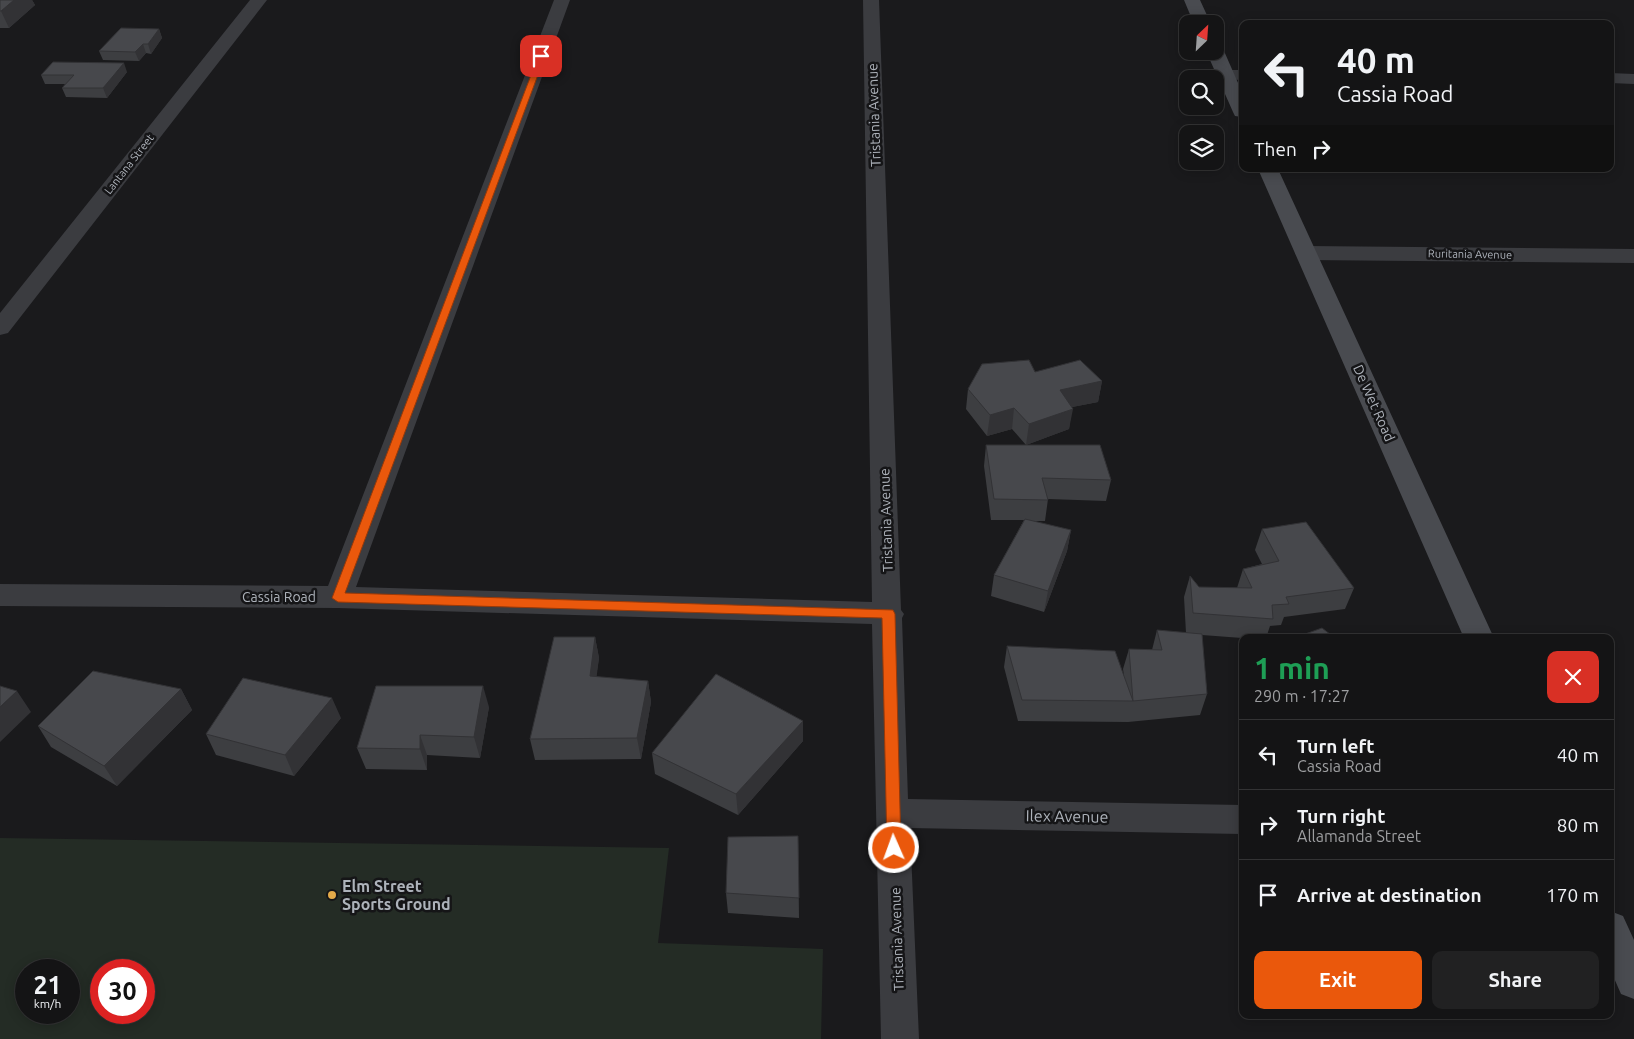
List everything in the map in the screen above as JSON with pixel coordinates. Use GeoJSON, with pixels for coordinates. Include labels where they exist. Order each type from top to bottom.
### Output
{"type":"FeatureCollection","features":[{"type":"Feature","properties":{"kind":"street","name":"Lantana Street"},"geometry":{"type":"LineString","coordinates":[[0,328],[259,0]]}},
{"type":"Feature","properties":{"kind":"street"},"geometry":{"type":"LineString","coordinates":[[338,598],[562,0]]}},
{"type":"Feature","properties":{"kind":"street","name":"Tristania Avenue"},"geometry":{"type":"LineString","coordinates":[[871,0],[892,813],[900,1039]]}},
{"type":"Feature","properties":{"kind":"street"},"geometry":{"type":"LineString","coordinates":[[1192,0],[1199,15]]}},
{"type":"Feature","properties":{"kind":"street"},"geometry":{"type":"LineString","coordinates":[[1222,60],[1234,75],[1239,98]]}},
{"type":"Feature","properties":{"kind":"street"},"geometry":{"type":"LineString","coordinates":[[1614,78],[1634,79]]}},
{"type":"Feature","properties":{"kind":"street","name":"De Wet Road"},"geometry":{"type":"LineString","coordinates":[[1269,172],[1477,634]]}},
{"type":"Feature","properties":{"kind":"street","name":"Ruritania Avenue"},"geometry":{"type":"LineString","coordinates":[[1306,253],[1634,256]]}},
{"type":"Feature","properties":{"kind":"street","name":"Cassia Road"},"geometry":{"type":"LineString","coordinates":[[0,596],[338,598],[888,614]]}},
{"type":"Feature","properties":{"kind":"street","name":"Ilex Avenue"},"geometry":{"type":"LineString","coordinates":[[892,813],[1239,819]]}},
{"type":"Feature","properties":{"kind":"street"},"geometry":{"type":"LineString","coordinates":[[1614,937],[1634,981]]}},
{"type":"Feature","properties":{"kind":"shaded area","name":"Elm Street Sports Ground"},"geometry":{"type":"Polygon","coordinates":[[[0,838],[669,848],[658,943],[823,949],[821,1039],[0,1039],[0,838]]]}},
{"type":"Feature","properties":{"kind":"building"},"geometry":{"type":"Polygon","coordinates":[[[0,0],[14,0],[0,11],[0,0]]]}},
{"type":"Feature","properties":{"kind":"building"},"geometry":{"type":"Polygon","coordinates":[[[121,28],[159,29],[148,44],[143,44],[135,52],[99,51],[121,28]]]}},
{"type":"Feature","properties":{"kind":"building"},"geometry":{"type":"Polygon","coordinates":[[[53,62],[124,63],[103,88],[62,88],[74,75],[41,75],[53,62]]]}},
{"type":"Feature","properties":{"kind":"building"},"geometry":{"type":"Polygon","coordinates":[[[1029,360],[1035,372],[1080,360],[1102,381],[1060,390],[1073,409],[1029,424],[1014,408],[990,415],[968,389],[982,364],[1029,360]]]}},
{"type":"Feature","properties":{"kind":"building"},"geometry":{"type":"Polygon","coordinates":[[[986,445],[1100,445],[1111,480],[1042,478],[1048,500],[994,499],[986,445]]]}},
{"type":"Feature","properties":{"kind":"building"},"geometry":{"type":"Polygon","coordinates":[[[1025,519],[1071,530],[1048,591],[994,575],[1025,519]]]}},
{"type":"Feature","properties":{"kind":"building"},"geometry":{"type":"Polygon","coordinates":[[[1306,522],[1354,588],[1286,597],[1289,604],[1272,605],[1273,619],[1193,613],[1190,576],[1199,587],[1252,588],[1243,569],[1279,561],[1262,529],[1306,522]]]}},
{"type":"Feature","properties":{"kind":"building"},"geometry":{"type":"Polygon","coordinates":[[[1322,628],[1330,634],[1305,634],[1322,628]]]}},
{"type":"Feature","properties":{"kind":"building"},"geometry":{"type":"Polygon","coordinates":[[[1157,630],[1202,634],[1207,694],[1133,701],[1129,649],[1162,650],[1157,630]]]}},
{"type":"Feature","properties":{"kind":"building"},"geometry":{"type":"Polygon","coordinates":[[[554,637],[595,637],[590,676],[648,681],[637,738],[530,739],[554,637]]]}},
{"type":"Feature","properties":{"kind":"building"},"geometry":{"type":"Polygon","coordinates":[[[1007,646],[1115,651],[1133,701],[1022,700],[1007,646]]]}},
{"type":"Feature","properties":{"kind":"building"},"geometry":{"type":"Polygon","coordinates":[[[93,671],[181,689],[104,766],[38,726],[93,671]]]}},
{"type":"Feature","properties":{"kind":"building"},"geometry":{"type":"Polygon","coordinates":[[[716,674],[803,721],[736,794],[652,753],[716,674]]]}},
{"type":"Feature","properties":{"kind":"building"},"geometry":{"type":"Polygon","coordinates":[[[243,678],[332,698],[285,755],[206,734],[243,678]]]}},
{"type":"Feature","properties":{"kind":"building"},"geometry":{"type":"Polygon","coordinates":[[[0,686],[17,691],[0,707],[0,686]]]}},
{"type":"Feature","properties":{"kind":"building"},"geometry":{"type":"Polygon","coordinates":[[[376,686],[483,686],[474,737],[420,735],[420,749],[357,748],[376,686]]]}},
{"type":"Feature","properties":{"kind":"building"},"geometry":{"type":"Polygon","coordinates":[[[798,836],[799,898],[726,893],[728,837],[798,836]]]}},
{"type":"Feature","properties":{"kind":"place","name":"Elm Street Sports Ground"},"geometry":{"type":"Point","coordinates":[332,895]}},
{"type":"Feature","properties":{"kind":"route"},"geometry":{"type":"LineString","coordinates":[[541,56],[338,598],[888,614],[894,848]]}}]}
